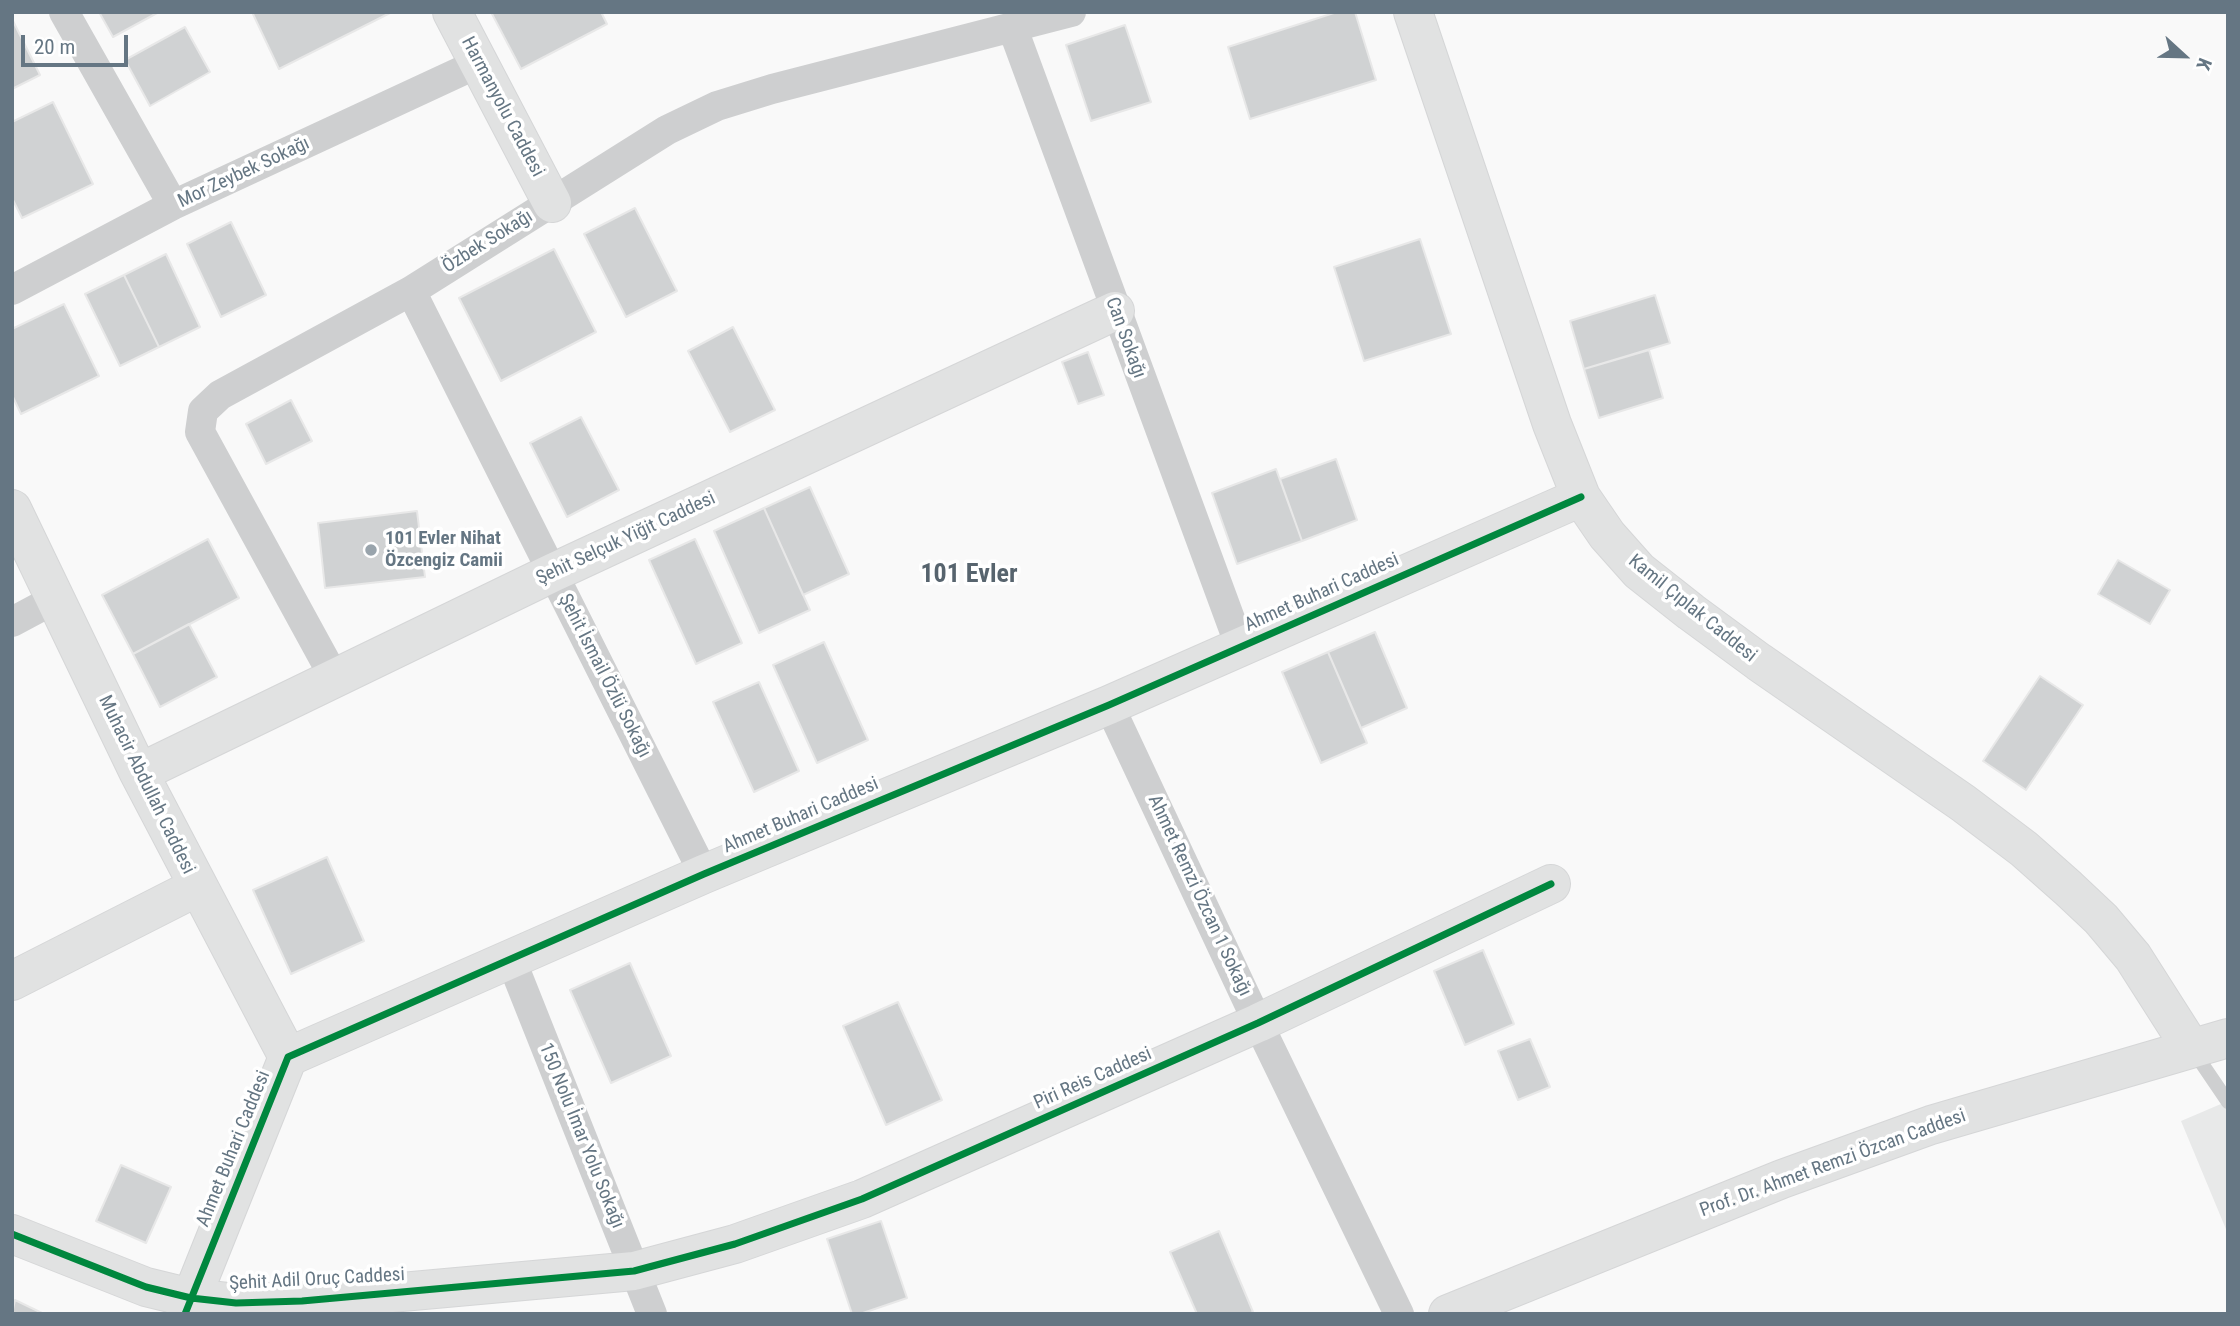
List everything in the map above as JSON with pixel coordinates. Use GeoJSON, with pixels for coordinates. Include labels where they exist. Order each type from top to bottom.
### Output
{"type":"FeatureCollection","features":[{"type":"Feature","properties":{"kind":"street"},"geometry":{"type":"LineString","coordinates":[[64,12],[173,205]]}},
{"type":"Feature","properties":{"kind":"street","name":"Harmanyolu Caddesi"},"geometry":{"type":"LineString","coordinates":[[452,12],[552,203]]}},
{"type":"Feature","properties":{"kind":"street","name":"Özbek Sokağı"},"geometry":{"type":"LineString","coordinates":[[334,677],[200,432],[202,411],[220,396],[411,291],[667,130],[718,106],[772,89],[1071,12]]}},
{"type":"Feature","properties":{"kind":"street","name":"Kamil Çıplak Caddesi"},"geometry":{"type":"LineString","coordinates":[[1413,12],[1528,358],[1581,497],[1606,535],[1639,571],[1759,662],[1964,803],[2024,849],[2101,919],[2133,957],[2191,1048]]}},
{"type":"Feature","properties":{"kind":"street","name":"Can Sokağı"},"geometry":{"type":"LineString","coordinates":[[1013,29],[1240,646]]}},
{"type":"Feature","properties":{"kind":"street","name":"Mor Zeybek Sokağı"},"geometry":{"type":"LineString","coordinates":[[12,290],[173,205],[479,63]]}},
{"type":"Feature","properties":{"kind":"street","name":"Şehit İsmail Özlü Sokağı"},"geometry":{"type":"LineString","coordinates":[[411,291],[704,874]]}},
{"type":"Feature","properties":{"kind":"street","name":"Şehit Selçuk Yiğit Caddesi"},"geometry":{"type":"LineString","coordinates":[[139,773],[552,573],[1115,311]]}},
{"type":"Feature","properties":{"kind":"street","name":"Ahmet Buhari Caddesi"},"geometry":{"type":"LineString","coordinates":[[188,1306],[288,1057],[510,957],[1109,705],[1581,497]]}},
{"type":"Feature","properties":{"kind":"street","name":"Muhacir Abdullah Caddesi"},"geometry":{"type":"LineString","coordinates":[[12,509],[139,773],[288,1057]]}},
{"type":"Feature","properties":{"kind":"street"},"geometry":{"type":"LineString","coordinates":[[12,622],[55,599]]}},
{"type":"Feature","properties":{"kind":"street","name":"Ahmet Remzi Özcan 1 Sokağı"},"geometry":{"type":"LineString","coordinates":[[1109,705],[1258,1023],[1399,1314]]}},
{"type":"Feature","properties":{"kind":"street","name":"Piri Reis Caddesi"},"geometry":{"type":"LineString","coordinates":[[634,1271],[735,1244],[862,1199],[1258,1023],[1551,884]]}},
{"type":"Feature","properties":{"kind":"street"},"geometry":{"type":"LineString","coordinates":[[12,981],[197,887]]}},
{"type":"Feature","properties":{"kind":"street","name":"150 Nolu İmar Yolu Sokağı"},"geometry":{"type":"LineString","coordinates":[[510,957],[652,1314]]}},
{"type":"Feature","properties":{"kind":"street","name":"Prof. Dr. Ahmet Remzi Özcan Caddesi"},"geometry":{"type":"LineString","coordinates":[[1448,1314],[1782,1180],[1919,1129],[2228,1038]]}},
{"type":"Feature","properties":{"kind":"street","name":"Şehit Adil Oruç Caddesi"},"geometry":{"type":"LineString","coordinates":[[12,1234],[188,1306],[302,1301],[634,1271]]}},
{"type":"Feature","properties":{"kind":"lane"},"geometry":{"type":"LineString","coordinates":[[2191,1048],[2228,1102]]}},
{"type":"Feature","properties":{"kind":"shaded area"},"geometry":{"type":"Polygon","coordinates":[[[2228,1101],[2228,1234],[2181,1121],[2228,1101]]]}},
{"type":"Feature","properties":{"kind":"building"},"geometry":{"type":"Polygon","coordinates":[[[99,12],[159,12],[113,37],[99,12]]]}},
{"type":"Feature","properties":{"kind":"building"},"geometry":{"type":"Polygon","coordinates":[[[252,12],[390,12],[390,13],[279,69],[252,12]]]}},
{"type":"Feature","properties":{"kind":"building"},"geometry":{"type":"Polygon","coordinates":[[[491,12],[601,12],[607,24],[521,69],[491,12]]]}},
{"type":"Feature","properties":{"kind":"building"},"geometry":{"type":"Polygon","coordinates":[[[1337,12],[1355,12],[1376,80],[1250,119],[1228,47],[1337,12]]]}},
{"type":"Feature","properties":{"kind":"building"},"geometry":{"type":"Polygon","coordinates":[[[12,19],[40,75],[12,89],[12,19]]]}},
{"type":"Feature","properties":{"kind":"building"},"geometry":{"type":"Polygon","coordinates":[[[1125,25],[1151,102],[1091,121],[1066,45],[1125,25]]]}},
{"type":"Feature","properties":{"kind":"building"},"geometry":{"type":"Polygon","coordinates":[[[185,27],[210,72],[150,106],[125,60],[185,27]]]}},
{"type":"Feature","properties":{"kind":"building"},"geometry":{"type":"Polygon","coordinates":[[[53,102],[93,184],[22,218],[12,198],[12,122],[53,102]]]}},
{"type":"Feature","properties":{"kind":"building"},"geometry":{"type":"Polygon","coordinates":[[[635,208],[677,291],[626,317],[584,234],[635,208]]]}},
{"type":"Feature","properties":{"kind":"building"},"geometry":{"type":"Polygon","coordinates":[[[231,222],[266,295],[221,317],[187,244],[231,222]]]}},
{"type":"Feature","properties":{"kind":"building"},"geometry":{"type":"Polygon","coordinates":[[[1420,239],[1451,334],[1364,361],[1334,267],[1420,239]]]}},
{"type":"Feature","properties":{"kind":"building"},"geometry":{"type":"Polygon","coordinates":[[[554,249],[596,332],[501,381],[459,298],[554,249]]]}},
{"type":"Feature","properties":{"kind":"building"},"geometry":{"type":"Polygon","coordinates":[[[166,254],[200,327],[159,347],[124,275],[166,254]]]}},
{"type":"Feature","properties":{"kind":"building"},"geometry":{"type":"Polygon","coordinates":[[[124,275],[159,347],[120,366],[85,294],[124,275]]]}},
{"type":"Feature","properties":{"kind":"building"},"geometry":{"type":"Polygon","coordinates":[[[1655,295],[1670,343],[1584,369],[1570,321],[1655,295]]]}},
{"type":"Feature","properties":{"kind":"building"},"geometry":{"type":"Polygon","coordinates":[[[64,304],[99,376],[21,414],[12,395],[12,329],[64,304]]]}},
{"type":"Feature","properties":{"kind":"building"},"geometry":{"type":"Polygon","coordinates":[[[733,327],[775,410],[730,432],[688,351],[733,327]]]}},
{"type":"Feature","properties":{"kind":"building"},"geometry":{"type":"Polygon","coordinates":[[[1649,350],[1663,398],[1599,418],[1584,369],[1649,350]]]}},
{"type":"Feature","properties":{"kind":"building"},"geometry":{"type":"Polygon","coordinates":[[[1088,352],[1104,395],[1078,404],[1062,362],[1088,352]]]}},
{"type":"Feature","properties":{"kind":"building"},"geometry":{"type":"Polygon","coordinates":[[[291,400],[312,441],[266,464],[246,424],[291,400]]]}},
{"type":"Feature","properties":{"kind":"building"},"geometry":{"type":"Polygon","coordinates":[[[581,417],[619,490],[567,517],[530,443],[581,417]]]}},
{"type":"Feature","properties":{"kind":"building"},"geometry":{"type":"Polygon","coordinates":[[[1336,459],[1357,520],[1302,541],[1280,479],[1336,459]]]}},
{"type":"Feature","properties":{"kind":"building"},"geometry":{"type":"Polygon","coordinates":[[[1276,469],[1302,541],[1237,564],[1212,493],[1276,469]]]}},
{"type":"Feature","properties":{"kind":"building"},"geometry":{"type":"Polygon","coordinates":[[[810,487],[849,574],[803,595],[764,508],[810,487]]]}},
{"type":"Feature","properties":{"kind":"building"},"geometry":{"type":"Polygon","coordinates":[[[764,508],[810,610],[759,633],[714,531],[764,508]]]}},
{"type":"Feature","properties":{"kind":"building","name":"101 Evler Nihat Özcengiz Camii"},"geometry":{"type":"Polygon","coordinates":[[[417,511],[425,577],[325,588],[318,523],[417,511]]]}},
{"type":"Feature","properties":{"kind":"building"},"geometry":{"type":"Polygon","coordinates":[[[208,539],[239,598],[133,654],[102,595],[208,539]]]}},
{"type":"Feature","properties":{"kind":"building"},"geometry":{"type":"Polygon","coordinates":[[[695,539],[742,643],[696,664],[649,560],[695,539]]]}},
{"type":"Feature","properties":{"kind":"building"},"geometry":{"type":"Polygon","coordinates":[[[2118,560],[2170,590],[2150,624],[2098,594],[2118,560]]]}},
{"type":"Feature","properties":{"kind":"building"},"geometry":{"type":"Polygon","coordinates":[[[189,624],[217,677],[160,707],[133,654],[189,624]]]}},
{"type":"Feature","properties":{"kind":"building"},"geometry":{"type":"Polygon","coordinates":[[[1375,632],[1407,708],[1361,728],[1328,652],[1375,632]]]}},
{"type":"Feature","properties":{"kind":"building"},"geometry":{"type":"Polygon","coordinates":[[[824,642],[868,740],[817,763],[773,665],[824,642]]]}},
{"type":"Feature","properties":{"kind":"building"},"geometry":{"type":"Polygon","coordinates":[[[1328,652],[1367,743],[1321,763],[1282,672],[1328,652]]]}},
{"type":"Feature","properties":{"kind":"building"},"geometry":{"type":"Polygon","coordinates":[[[2040,676],[2083,705],[2026,790],[1983,761],[2040,676]]]}},
{"type":"Feature","properties":{"kind":"building"},"geometry":{"type":"Polygon","coordinates":[[[759,682],[799,771],[754,792],[713,702],[759,682]]]}},
{"type":"Feature","properties":{"kind":"building"},"geometry":{"type":"Polygon","coordinates":[[[327,857],[364,941],[291,974],[253,890],[327,857]]]}},
{"type":"Feature","properties":{"kind":"building"},"geometry":{"type":"Polygon","coordinates":[[[1483,950],[1514,1024],[1465,1045],[1434,971],[1483,950]]]}},
{"type":"Feature","properties":{"kind":"building"},"geometry":{"type":"Polygon","coordinates":[[[630,963],[671,1056],[611,1083],[570,990],[630,963]]]}},
{"type":"Feature","properties":{"kind":"building"},"geometry":{"type":"Polygon","coordinates":[[[898,1002],[942,1100],[886,1125],[843,1026],[898,1002]]]}},
{"type":"Feature","properties":{"kind":"building"},"geometry":{"type":"Polygon","coordinates":[[[1530,1039],[1550,1087],[1518,1100],[1498,1051],[1530,1039]]]}},
{"type":"Feature","properties":{"kind":"building"},"geometry":{"type":"Polygon","coordinates":[[[121,1165],[171,1187],[146,1243],[96,1221],[121,1165]]]}},
{"type":"Feature","properties":{"kind":"building"},"geometry":{"type":"Polygon","coordinates":[[[881,1221],[907,1298],[860,1314],[852,1314],[827,1239],[881,1221]]]}},
{"type":"Feature","properties":{"kind":"building"},"geometry":{"type":"Polygon","coordinates":[[[1219,1231],[1253,1312],[1249,1314],[1197,1314],[1170,1252],[1219,1231]]]}},
{"type":"Feature","properties":{"kind":"building"},"geometry":{"type":"Polygon","coordinates":[[[15,1300],[44,1314],[12,1314],[15,1300]]]}},
{"type":"Feature","properties":{"kind":"cycle path"},"geometry":{"type":"LineString","coordinates":[[185,1314],[288,1057],[704,874],[1109,705],[1581,497]]}},
{"type":"Feature","properties":{"kind":"cycle path"},"geometry":{"type":"LineString","coordinates":[[12,1234],[146,1287],[191,1298],[236,1303],[302,1301],[634,1271],[735,1244],[862,1199],[1258,1023],[1551,884]]}},
{"type":"Feature","properties":{"kind":"place","name":"101 Evler Nihat Özcengiz Camii"},"geometry":{"type":"Point","coordinates":[371,550]}},
{"type":"Feature","properties":{"kind":"district","name":"101 Evler"},"geometry":{"type":"Point","coordinates":[969,575]}}]}
